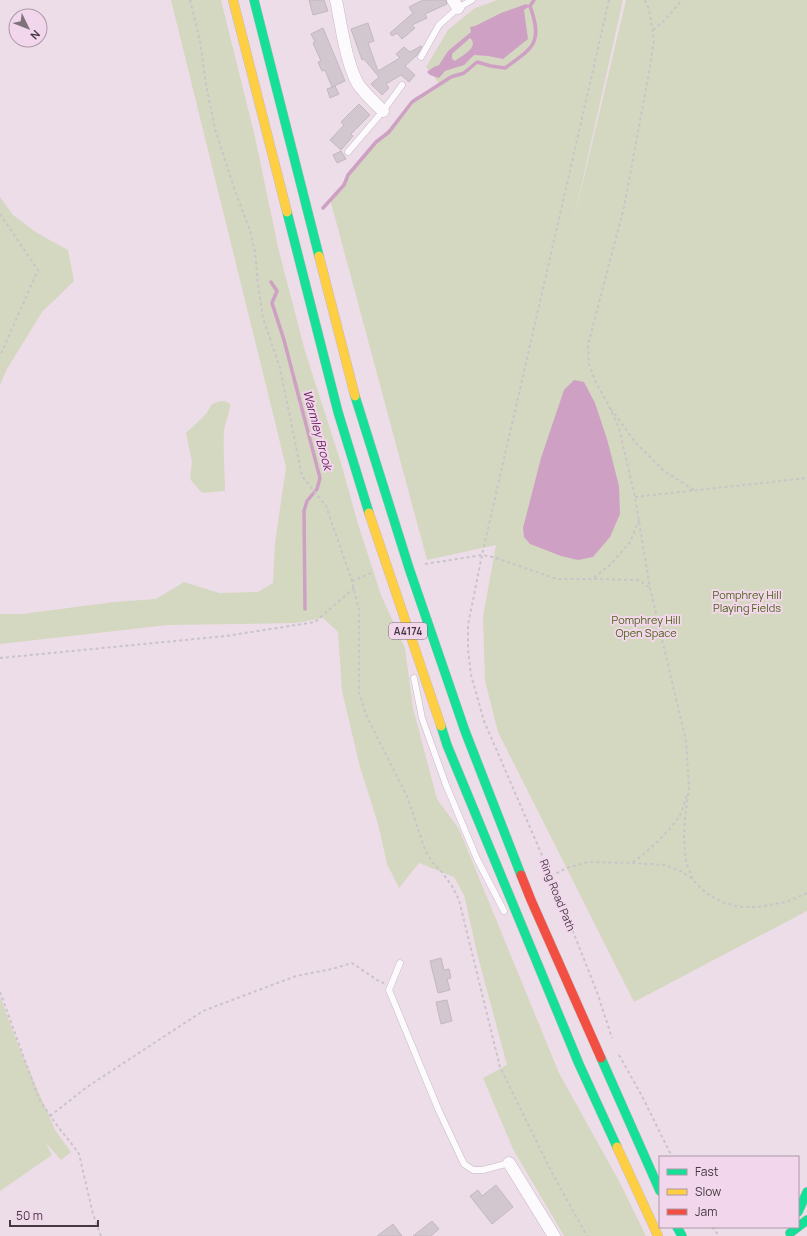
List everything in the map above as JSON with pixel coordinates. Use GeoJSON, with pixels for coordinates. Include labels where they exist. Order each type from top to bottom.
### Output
{"type":"FeatureCollection","features":[{"type":"Feature","properties":{"kind":"main road","name":"A4174"},"geometry":{"type":"LineString","coordinates":[[233,0],[338,412],[378,543],[447,745],[579,1064],[658,1236]]}},
{"type":"Feature","properties":{"kind":"main road","name":"A4174"},"geometry":{"type":"LineString","coordinates":[[254,0],[358,408],[409,568],[465,731],[531,900],[659,1189]]}},
{"type":"Feature","properties":{"kind":"main road"},"geometry":{"type":"LineString","coordinates":[[799,1210],[807,1192]]}},
{"type":"Feature","properties":{"kind":"street"},"geometry":{"type":"LineString","coordinates":[[336,0],[350,68],[359,84],[370,98],[384,111]]}},
{"type":"Feature","properties":{"kind":"street"},"geometry":{"type":"LineString","coordinates":[[509,1163],[554,1236]]}},
{"type":"Feature","properties":{"kind":"lane"},"geometry":{"type":"LineString","coordinates":[[420,57],[439,25],[456,4],[472,0]]}},
{"type":"Feature","properties":{"kind":"lane"},"geometry":{"type":"LineString","coordinates":[[348,152],[384,111],[402,85]]}},
{"type":"Feature","properties":{"kind":"lane"},"geometry":{"type":"LineString","coordinates":[[411,639],[411,659]]}},
{"type":"Feature","properties":{"kind":"lane"},"geometry":{"type":"LineString","coordinates":[[412,674],[422,718],[446,785],[477,859],[509,918],[525,933]]}},
{"type":"Feature","properties":{"kind":"lane"},"geometry":{"type":"LineString","coordinates":[[400,963],[390,984],[389,990],[464,1164],[473,1170],[483,1170],[509,1163]]}},
{"type":"Feature","properties":{"kind":"path"},"geometry":{"type":"LineString","coordinates":[[190,0],[200,41],[206,85],[215,129],[250,231],[255,252],[263,318],[280,368],[302,476],[326,506],[354,588],[359,610],[359,692],[366,715],[407,796],[425,850],[432,862],[452,886],[459,900],[500,1067],[551,1171],[587,1236]]}},
{"type":"Feature","properties":{"kind":"path","name":"Ring Road Path"},"geometry":{"type":"LineString","coordinates":[[609,0],[482,555],[468,625],[468,650],[471,675],[484,721],[551,876],[597,992],[612,1038]]}},
{"type":"Feature","properties":{"kind":"path"},"geometry":{"type":"LineString","coordinates":[[645,0],[649,9],[654,40],[650,67],[624,207],[588,345],[589,364],[595,381],[619,428],[635,497],[650,588],[686,741],[689,787],[684,839],[686,862],[693,880]]}},
{"type":"Feature","properties":{"kind":"path"},"geometry":{"type":"LineString","coordinates":[[653,30],[663,22],[682,0]]}},
{"type":"Feature","properties":{"kind":"path"},"geometry":{"type":"LineString","coordinates":[[0,214],[38,270],[0,356]]}},
{"type":"Feature","properties":{"kind":"path"},"geometry":{"type":"LineString","coordinates":[[608,404],[635,442],[664,470],[695,491]]}},
{"type":"Feature","properties":{"kind":"path"},"geometry":{"type":"LineString","coordinates":[[635,497],[807,478]]}},
{"type":"Feature","properties":{"kind":"path"},"geometry":{"type":"LineString","coordinates":[[592,579],[610,565],[630,542],[638,520]]}},
{"type":"Feature","properties":{"kind":"path"},"geometry":{"type":"LineString","coordinates":[[482,555],[493,557],[557,579],[638,580],[650,588]]}},
{"type":"Feature","properties":{"kind":"path"},"geometry":{"type":"LineString","coordinates":[[352,581],[372,572]]}},
{"type":"Feature","properties":{"kind":"path"},"geometry":{"type":"LineString","coordinates":[[0,658],[226,636],[315,622],[354,588]]}},
{"type":"Feature","properties":{"kind":"path"},"geometry":{"type":"LineString","coordinates":[[632,863],[646,854],[657,843],[680,814],[689,787]]}},
{"type":"Feature","properties":{"kind":"path"},"geometry":{"type":"LineString","coordinates":[[551,876],[567,868],[588,862],[665,865],[681,871],[706,893],[722,902],[740,907],[757,907],[786,902],[807,893]]}},
{"type":"Feature","properties":{"kind":"path"},"geometry":{"type":"LineString","coordinates":[[50,1116],[87,1087],[203,1011],[210,1008],[296,976],[332,970],[352,962],[380,982],[390,984]]}},
{"type":"Feature","properties":{"kind":"path"},"geometry":{"type":"LineString","coordinates":[[0,992],[39,1099],[79,1154],[92,1214],[101,1236]]}},
{"type":"Feature","properties":{"kind":"path"},"geometry":{"type":"LineString","coordinates":[[617,1052],[642,1096],[672,1156]]}},
{"type":"Feature","properties":{"kind":"path"},"geometry":{"type":"LineString","coordinates":[[713,1228],[719,1236]]}},
{"type":"Feature","properties":{"kind":"green space"},"geometry":{"type":"Polygon","coordinates":[[[171,0],[221,0],[255,137],[278,247],[305,351],[381,595],[405,648],[413,708],[437,799],[459,829],[559,1073],[619,1181],[646,1236],[564,1236],[513,1149],[483,1078],[507,1065],[478,957],[464,895],[454,877],[419,863],[399,888],[387,864],[378,824],[360,767],[342,691],[338,632],[323,618],[296,623],[168,625],[0,644],[0,614],[22,614],[114,602],[156,599],[184,582],[219,593],[258,592],[273,583],[275,543],[286,467],[171,0]]]}},
{"type":"Feature","properties":{"kind":"green space","name":"Pomphrey Hill Open Space"},"geometry":{"type":"Polygon","coordinates":[[[497,0],[623,0],[572,228],[626,0],[807,0],[807,911],[634,1002],[498,732],[485,681],[483,616],[496,545],[427,560],[330,199],[415,97],[441,86],[426,67],[448,30],[475,8],[497,0]]]}},
{"type":"Feature","properties":{"kind":"green space"},"geometry":{"type":"Polygon","coordinates":[[[0,197],[13,215],[37,233],[68,250],[74,281],[42,312],[7,369],[0,385],[0,197]]]}},
{"type":"Feature","properties":{"kind":"green space"},"geometry":{"type":"Polygon","coordinates":[[[225,401],[230,404],[230,410],[224,431],[225,491],[202,493],[190,479],[192,461],[186,433],[206,414],[212,404],[225,401]]]}},
{"type":"Feature","properties":{"kind":"green space"},"geometry":{"type":"Polygon","coordinates":[[[0,997],[19,1047],[55,1130],[71,1152],[61,1160],[46,1143],[52,1155],[0,1191],[0,997]]]}},
{"type":"Feature","properties":{"kind":"shaded area"},"geometry":{"type":"Polygon","coordinates":[[[526,4],[530,6],[524,10],[528,39],[503,59],[474,55],[464,65],[445,71],[439,78],[430,75],[427,72],[439,65],[448,51],[471,32],[470,27],[526,4]],[[470,38],[452,54],[452,59],[455,61],[469,51],[473,45],[473,41],[470,38]]]}},
{"type":"Feature","properties":{"kind":"shaded area"},"geometry":{"type":"Polygon","coordinates":[[[574,380],[584,382],[595,403],[607,439],[619,486],[620,514],[610,537],[593,557],[578,560],[561,556],[530,544],[524,537],[523,528],[541,458],[564,390],[574,380]]]}},
{"type":"Feature","properties":{"kind":"building"},"geometry":{"type":"Polygon","coordinates":[[[309,0],[324,0],[328,11],[313,15],[309,0]]]}},
{"type":"Feature","properties":{"kind":"building"},"geometry":{"type":"Polygon","coordinates":[[[423,0],[446,0],[447,4],[425,14],[427,18],[412,25],[415,28],[402,39],[397,33],[392,36],[390,33],[413,13],[409,7],[423,0]]]}},
{"type":"Feature","properties":{"kind":"building"},"geometry":{"type":"Polygon","coordinates":[[[368,23],[374,41],[368,43],[378,71],[400,58],[396,54],[404,47],[410,52],[421,46],[422,47],[417,55],[405,66],[415,75],[409,82],[401,75],[386,84],[389,88],[382,95],[371,84],[379,77],[364,59],[362,60],[351,29],[368,23]]]}},
{"type":"Feature","properties":{"kind":"building"},"geometry":{"type":"Polygon","coordinates":[[[323,28],[345,81],[332,87],[325,70],[322,71],[318,62],[321,61],[313,43],[315,42],[311,34],[323,28]]]}},
{"type":"Feature","properties":{"kind":"building"},"geometry":{"type":"Polygon","coordinates":[[[335,86],[339,94],[330,98],[327,89],[335,86]]]}},
{"type":"Feature","properties":{"kind":"building"},"geometry":{"type":"Polygon","coordinates":[[[359,104],[370,115],[351,134],[353,136],[341,150],[330,140],[344,125],[341,122],[359,104]]]}},
{"type":"Feature","properties":{"kind":"building"},"geometry":{"type":"Polygon","coordinates":[[[341,151],[346,159],[337,163],[333,155],[341,151]]]}},
{"type":"Feature","properties":{"kind":"building"},"geometry":{"type":"Polygon","coordinates":[[[441,958],[444,970],[449,969],[451,978],[447,979],[450,990],[438,993],[430,961],[441,958]]]}},
{"type":"Feature","properties":{"kind":"building"},"geometry":{"type":"Polygon","coordinates":[[[447,1000],[452,1021],[441,1024],[436,1002],[447,1000]]]}},
{"type":"Feature","properties":{"kind":"building"},"geometry":{"type":"Polygon","coordinates":[[[496,1185],[513,1207],[492,1224],[470,1196],[478,1190],[482,1196],[496,1185]]]}},
{"type":"Feature","properties":{"kind":"building"},"geometry":{"type":"Polygon","coordinates":[[[432,1221],[439,1229],[431,1236],[413,1236],[432,1221]]]}},
{"type":"Feature","properties":{"kind":"building"},"geometry":{"type":"Polygon","coordinates":[[[393,1224],[402,1236],[377,1236],[393,1224]]]}},
{"type":"Feature","properties":{"kind":"waterway","name":"Warmley Brook"},"geometry":{"type":"LineString","coordinates":[[323,208],[344,185],[348,175],[376,142],[389,132],[412,102],[451,77],[464,73],[477,62],[505,68],[523,55],[533,43],[535,36],[536,28],[530,6],[534,0]]}},
{"type":"Feature","properties":{"kind":"waterway","name":"Warmley Brook"},"geometry":{"type":"LineString","coordinates":[[271,282],[277,291],[272,303],[284,340],[320,478],[317,489],[307,501],[304,511],[305,609]]}},
{"type":"Feature","properties":{"kind":"traffic: fast"},"geometry":{"type":"LineString","coordinates":[[254,0],[319,256]]}},
{"type":"Feature","properties":{"kind":"traffic: fast"},"geometry":{"type":"LineString","coordinates":[[287,212],[338,412],[369,513]]}},
{"type":"Feature","properties":{"kind":"traffic: fast"},"geometry":{"type":"LineString","coordinates":[[355,396],[409,568],[465,731],[521,875]]}},
{"type":"Feature","properties":{"kind":"traffic: fast"},"geometry":{"type":"LineString","coordinates":[[441,726],[447,745],[579,1064],[617,1147]]}},
{"type":"Feature","properties":{"kind":"traffic: fast"},"geometry":{"type":"LineString","coordinates":[[601,1058],[659,1189]]}},
{"type":"Feature","properties":{"kind":"traffic: fast"},"geometry":{"type":"LineString","coordinates":[[799,1210],[807,1192]]}},
{"type":"Feature","properties":{"kind":"traffic: fast"},"geometry":{"type":"LineString","coordinates":[[799,1226],[807,1220]]}},
{"type":"Feature","properties":{"kind":"traffic: fast"},"geometry":{"type":"LineString","coordinates":[[678,1228],[682,1236]]}},
{"type":"Feature","properties":{"kind":"traffic: fast"},"geometry":{"type":"LineString","coordinates":[[790,1233],[797,1228]]}},
{"type":"Feature","properties":{"kind":"traffic: slow"},"geometry":{"type":"LineString","coordinates":[[233,0],[287,212]]}},
{"type":"Feature","properties":{"kind":"traffic: slow"},"geometry":{"type":"LineString","coordinates":[[319,256],[355,396]]}},
{"type":"Feature","properties":{"kind":"traffic: slow"},"geometry":{"type":"LineString","coordinates":[[369,513],[441,726]]}},
{"type":"Feature","properties":{"kind":"traffic: slow"},"geometry":{"type":"LineString","coordinates":[[617,1147],[658,1236]]}},
{"type":"Feature","properties":{"kind":"traffic: jam"},"geometry":{"type":"LineString","coordinates":[[521,875],[601,1058]]}},
{"type":"Feature","properties":{"kind":"park label","name":"Pomphrey Hill Playing Fields"},"geometry":{"type":"Point","coordinates":[747,600]}}]}
